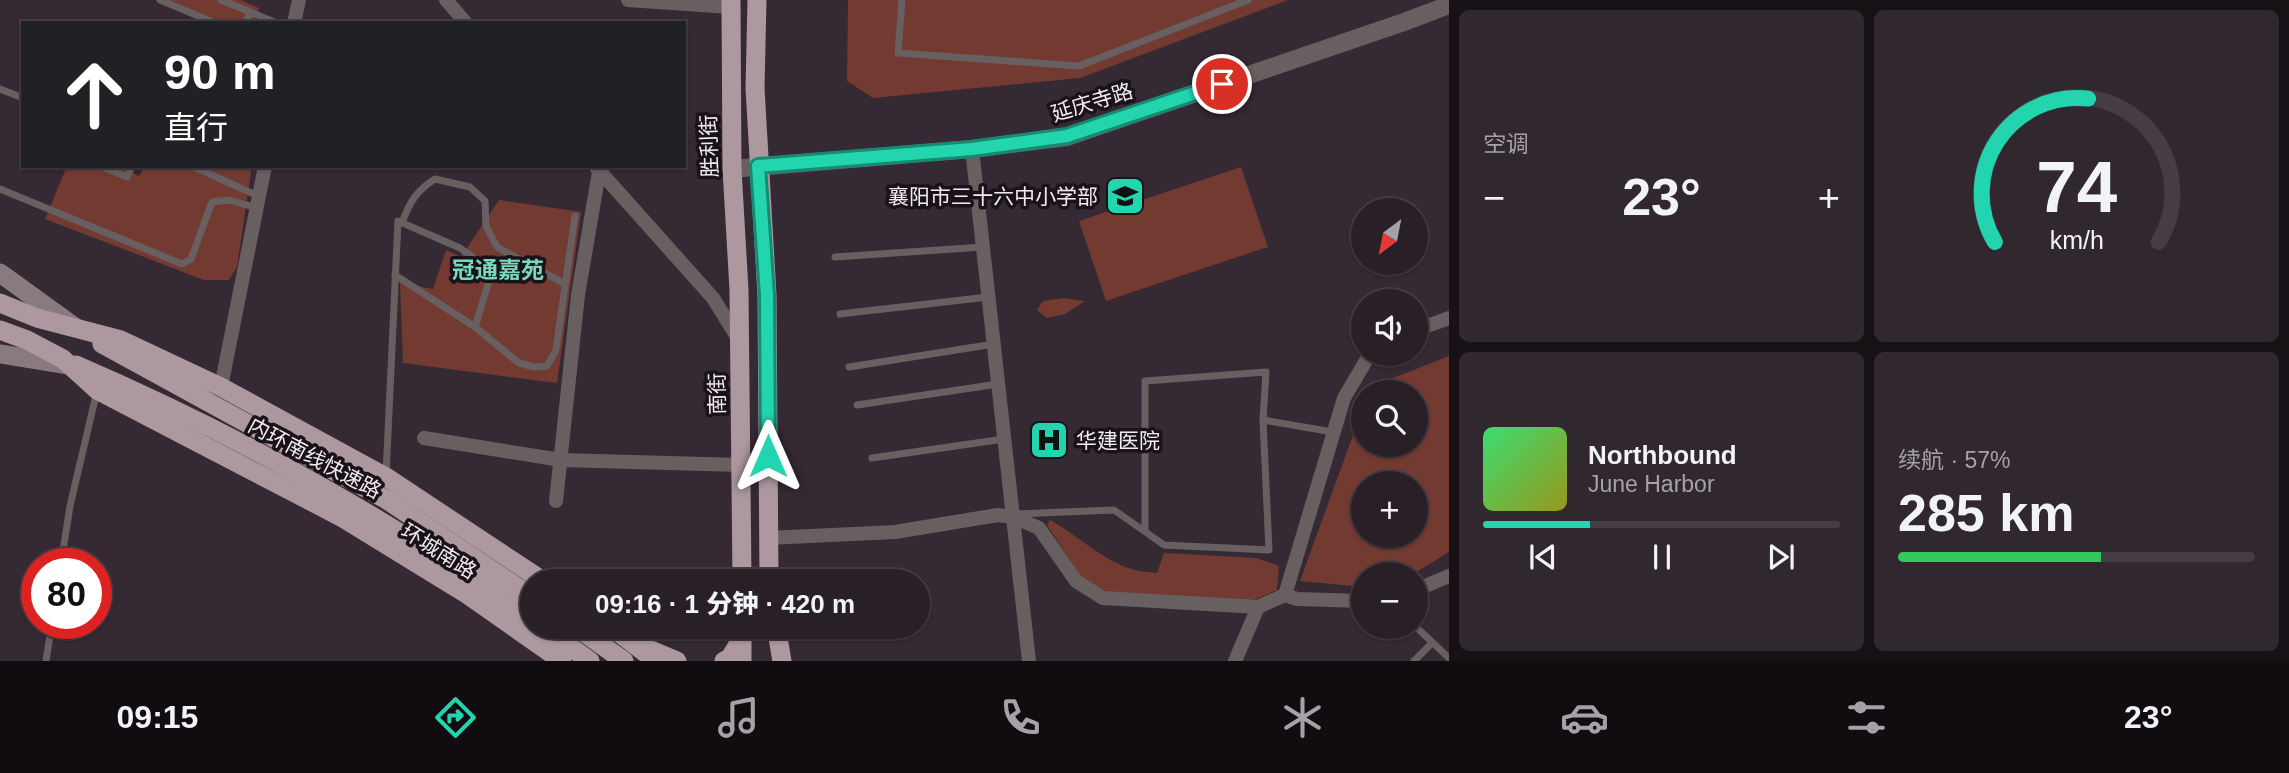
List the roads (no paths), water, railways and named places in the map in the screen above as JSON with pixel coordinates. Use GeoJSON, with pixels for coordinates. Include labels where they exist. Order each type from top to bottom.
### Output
{"type":"FeatureCollection","features":[{"type":"Feature","properties":{"kind":"highway"},"geometry":{"type":"LineString","coordinates":[[757,0],[755,88],[767,295],[769,569]]}},
{"type":"Feature","properties":{"kind":"highway","name":"胜利街"},"geometry":{"type":"LineString","coordinates":[[731,4],[732,169],[739,290]]}},
{"type":"Feature","properties":{"kind":"highway","name":"南街"},"geometry":{"type":"LineString","coordinates":[[739,290],[742,569]]}},
{"type":"Feature","properties":{"kind":"highway","name":"内环南线快速路"},"geometry":{"type":"LineString","coordinates":[[0,303],[37,318],[121,340],[221,387]]}},
{"type":"Feature","properties":{"kind":"highway","name":"内环南线快速路"},"geometry":{"type":"LineString","coordinates":[[77,329],[387,500],[520,589]]}},
{"type":"Feature","properties":{"kind":"highway","name":"内环南线快速路"},"geometry":{"type":"LineString","coordinates":[[0,330],[184,413],[376,516],[520,612]]}},
{"type":"Feature","properties":{"kind":"highway","name":"内环南线快速路"},"geometry":{"type":"LineString","coordinates":[[66,362],[97,390],[213,450]]}},
{"type":"Feature","properties":{"kind":"highway","name":"环城南路"},"geometry":{"type":"LineString","coordinates":[[221,387],[386,477],[525,569]]}},
{"type":"Feature","properties":{"kind":"highway","name":"环城南路"},"geometry":{"type":"LineString","coordinates":[[213,450],[341,517],[468,594],[562,661]]}},
{"type":"Feature","properties":{"kind":"highway"},"geometry":{"type":"LineString","coordinates":[[559,639],[590,661]]}},
{"type":"Feature","properties":{"kind":"highway"},"geometry":{"type":"LineString","coordinates":[[593,639],[624,661]]}},
{"type":"Feature","properties":{"kind":"highway"},"geometry":{"type":"LineString","coordinates":[[626,639],[656,661]]}},
{"type":"Feature","properties":{"kind":"highway"},"geometry":{"type":"LineString","coordinates":[[724,661],[730,658],[739,639]]}},
{"type":"Feature","properties":{"kind":"highway"},"geometry":{"type":"LineString","coordinates":[[742,639],[742,661]]}},
{"type":"Feature","properties":{"kind":"highway"},"geometry":{"type":"LineString","coordinates":[[770,639],[771,661]]}},
{"type":"Feature","properties":{"kind":"highway"},"geometry":{"type":"LineString","coordinates":[[778,639],[782,661]]}},
{"type":"Feature","properties":{"kind":"highway"},"geometry":{"type":"LineString","coordinates":[[630,642],[677,661]]}},
{"type":"Feature","properties":{"kind":"main road"},"geometry":{"type":"LineString","coordinates":[[0,273],[77,329]]}},
{"type":"Feature","properties":{"kind":"main road"},"geometry":{"type":"LineString","coordinates":[[0,354],[66,362]]}},
{"type":"Feature","properties":{"kind":"street"},"geometry":{"type":"LineString","coordinates":[[294,21],[299,0]]}},
{"type":"Feature","properties":{"kind":"street"},"geometry":{"type":"LineString","coordinates":[[446,0],[464,21]]}},
{"type":"Feature","properties":{"kind":"street"},"geometry":{"type":"LineString","coordinates":[[628,0],[731,4]]}},
{"type":"Feature","properties":{"kind":"street","name":"延庆寺路"},"geometry":{"type":"LineString","coordinates":[[732,169],[972,149],[1067,136],[1449,5]]}},
{"type":"Feature","properties":{"kind":"street"},"geometry":{"type":"LineString","coordinates":[[972,149],[1004,439],[1008,515],[1029,661]]}},
{"type":"Feature","properties":{"kind":"street"},"geometry":{"type":"LineString","coordinates":[[221,387],[265,168]]}},
{"type":"Feature","properties":{"kind":"street"},"geometry":{"type":"LineString","coordinates":[[598,168],[713,298],[740,341]]}},
{"type":"Feature","properties":{"kind":"street"},"geometry":{"type":"LineString","coordinates":[[556,501],[578,295],[598,168]]}},
{"type":"Feature","properties":{"kind":"street"},"geometry":{"type":"LineString","coordinates":[[1428,326],[1449,318]]}},
{"type":"Feature","properties":{"kind":"street"},"geometry":{"type":"LineString","coordinates":[[1284,595],[1344,398],[1363,366]]}},
{"type":"Feature","properties":{"kind":"street"},"geometry":{"type":"LineString","coordinates":[[424,438],[561,460],[741,465]]}},
{"type":"Feature","properties":{"kind":"street"},"geometry":{"type":"LineString","coordinates":[[768,538],[895,532],[1008,515],[1039,528],[1076,581],[1103,598],[1258,607],[1284,595],[1297,599],[1351,601]]}},
{"type":"Feature","properties":{"kind":"street"},"geometry":{"type":"LineString","coordinates":[[1428,585],[1449,576]]}},
{"type":"Feature","properties":{"kind":"street"},"geometry":{"type":"LineString","coordinates":[[1235,661],[1258,607]]}},
{"type":"Feature","properties":{"kind":"lane"},"geometry":{"type":"LineString","coordinates":[[160,0],[211,21]]}},
{"type":"Feature","properties":{"kind":"lane"},"geometry":{"type":"LineString","coordinates":[[222,0],[272,21]]}},
{"type":"Feature","properties":{"kind":"lane"},"geometry":{"type":"LineString","coordinates":[[902,0],[898,53],[1079,66],[1248,0]]}},
{"type":"Feature","properties":{"kind":"lane"},"geometry":{"type":"LineString","coordinates":[[247,21],[250,12]]}},
{"type":"Feature","properties":{"kind":"lane"},"geometry":{"type":"LineString","coordinates":[[0,89],[21,97]]}},
{"type":"Feature","properties":{"kind":"lane"},"geometry":{"type":"LineString","coordinates":[[106,168],[127,177],[131,168]]}},
{"type":"Feature","properties":{"kind":"lane"},"geometry":{"type":"LineString","coordinates":[[196,168],[258,202]]}},
{"type":"Feature","properties":{"kind":"lane"},"geometry":{"type":"LineString","coordinates":[[402,223],[408,206],[420,188],[435,179],[470,187],[485,201],[486,226],[497,247],[565,284]]}},
{"type":"Feature","properties":{"kind":"lane"},"geometry":{"type":"LineString","coordinates":[[0,189],[182,264],[191,259],[212,202],[258,202]]}},
{"type":"Feature","properties":{"kind":"lane"},"geometry":{"type":"LineString","coordinates":[[395,275],[475,327],[519,363],[534,367],[547,366],[556,350],[575,216]]}},
{"type":"Feature","properties":{"kind":"lane"},"geometry":{"type":"LineString","coordinates":[[386,477],[398,221],[460,247],[492,271],[475,327]]}},
{"type":"Feature","properties":{"kind":"lane"},"geometry":{"type":"LineString","coordinates":[[835,257],[983,247]]}},
{"type":"Feature","properties":{"kind":"lane"},"geometry":{"type":"LineString","coordinates":[[840,314],[988,297]]}},
{"type":"Feature","properties":{"kind":"lane"},"geometry":{"type":"LineString","coordinates":[[849,368],[994,345]]}},
{"type":"Feature","properties":{"kind":"lane"},"geometry":{"type":"LineString","coordinates":[[1008,515],[1114,510],[1164,545],[1269,551],[1263,420],[1266,372],[1145,381],[1145,531]]}},
{"type":"Feature","properties":{"kind":"lane"},"geometry":{"type":"LineString","coordinates":[[857,405],[998,384]]}},
{"type":"Feature","properties":{"kind":"lane"},"geometry":{"type":"LineString","coordinates":[[63,548],[70,506],[97,390]]}},
{"type":"Feature","properties":{"kind":"lane"},"geometry":{"type":"LineString","coordinates":[[1263,420],[1333,432]]}},
{"type":"Feature","properties":{"kind":"lane"},"geometry":{"type":"LineString","coordinates":[[872,458],[1004,439]]}},
{"type":"Feature","properties":{"kind":"lane"},"geometry":{"type":"LineString","coordinates":[[46,661],[49,639]]}},
{"type":"Feature","properties":{"kind":"lane"},"geometry":{"type":"LineString","coordinates":[[1428,639],[1449,658]]}},
{"type":"Feature","properties":{"kind":"lane"},"geometry":{"type":"LineString","coordinates":[[1414,661],[1432,643]]}},
{"type":"Feature","properties":{"kind":"place","name":"襄阳市三十六中小学部"},"geometry":{"type":"Point","coordinates":[1125,196]}},
{"type":"Feature","properties":{"kind":"place","name":"华建医院"},"geometry":{"type":"Point","coordinates":[1049,440]}},
{"type":"Feature","properties":{"kind":"district","name":"冠通嘉苑"},"geometry":{"type":"Point","coordinates":[498,270]}}]}
